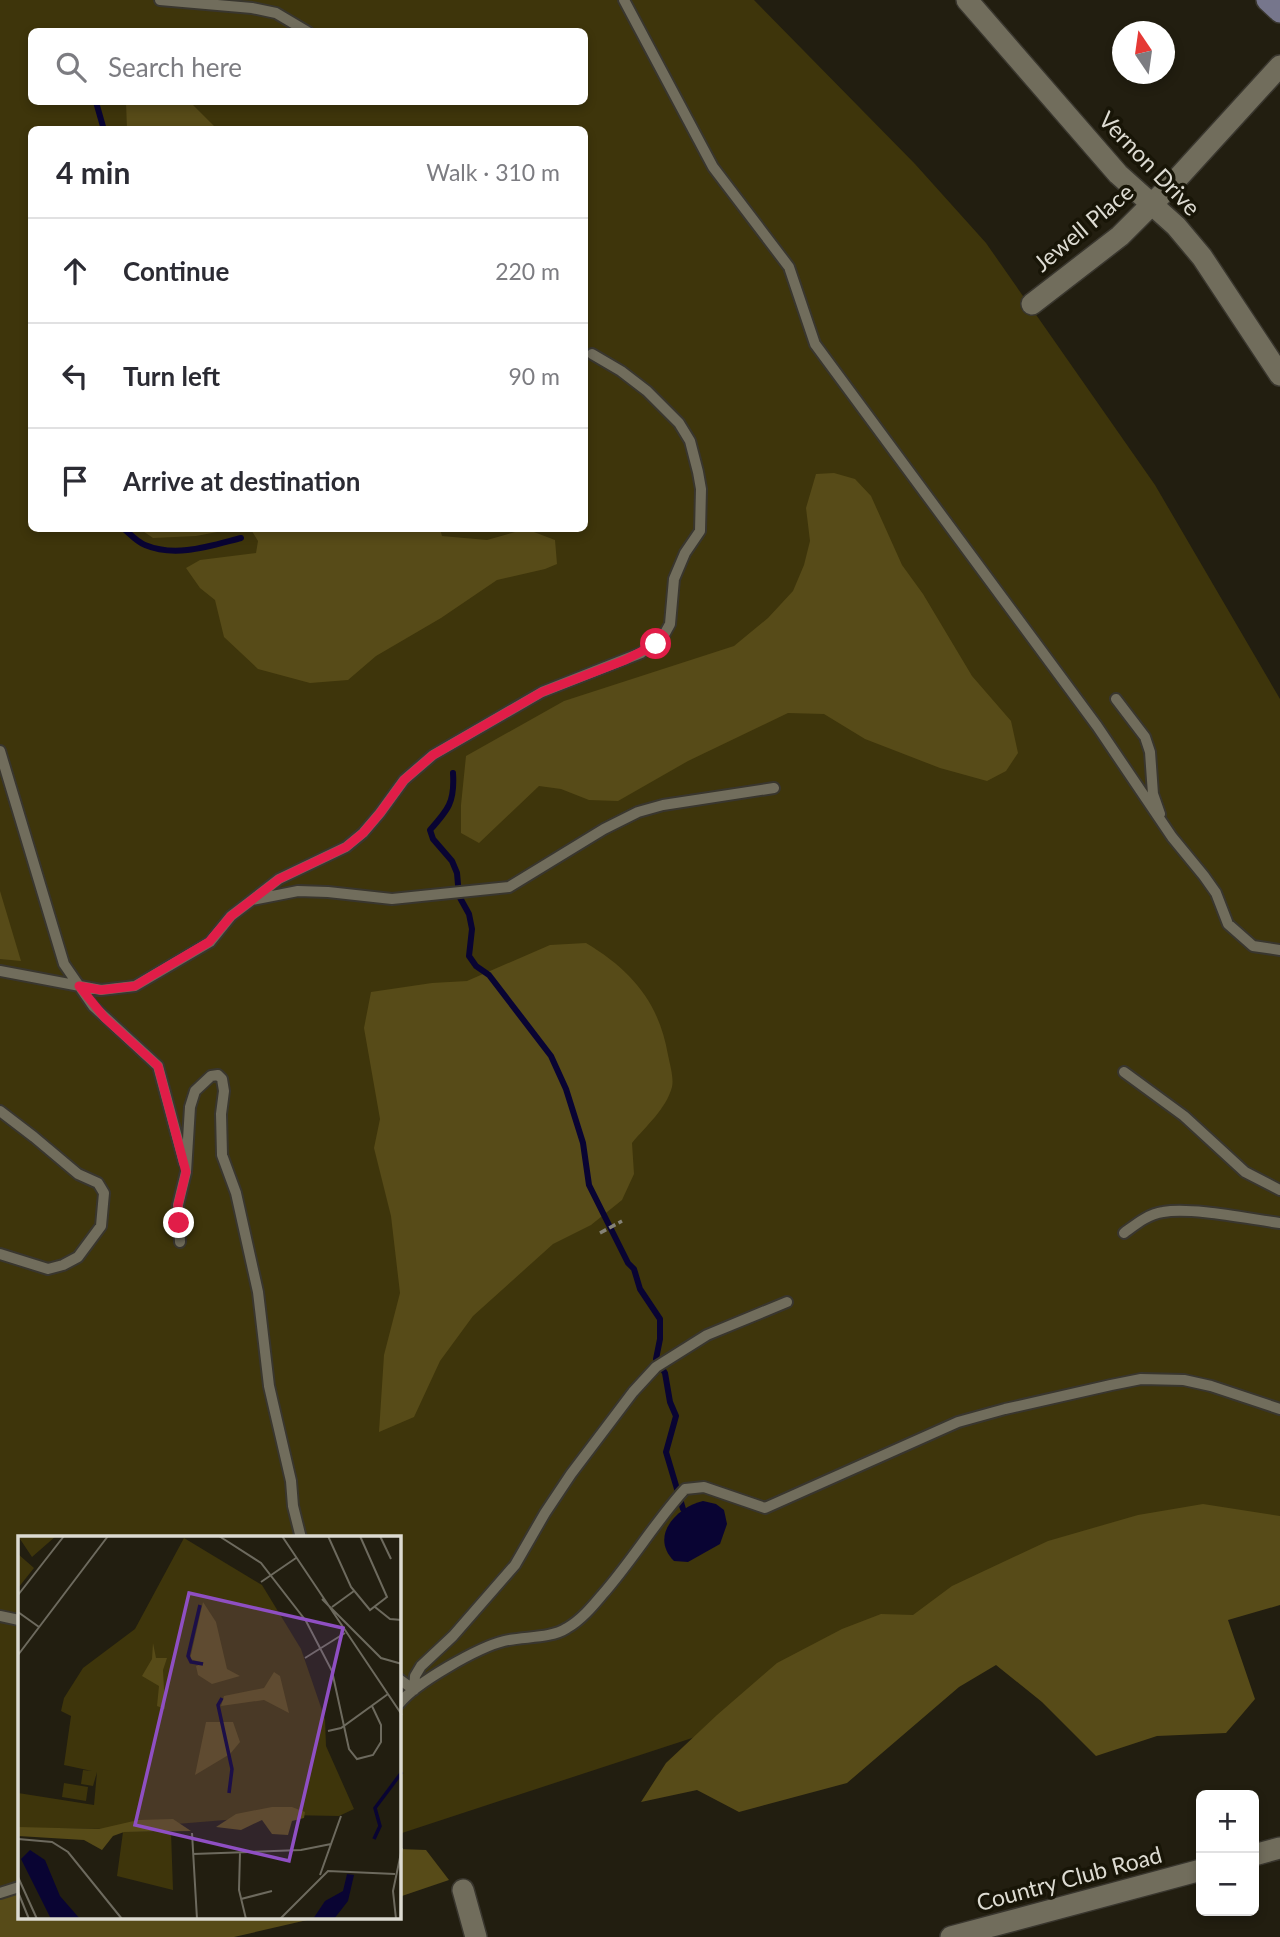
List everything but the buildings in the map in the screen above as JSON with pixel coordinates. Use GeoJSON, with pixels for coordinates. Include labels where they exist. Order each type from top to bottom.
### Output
{"type":"FeatureCollection","features":[{"type":"Feature","properties":{"kind":"street","name":"Vernon Drive"},"geometry":{"type":"LineString","coordinates":[[967,0],[1118,174],[1176,226],[1202,257],[1280,375]]}},
{"type":"Feature","properties":{"kind":"street"},"geometry":{"type":"LineString","coordinates":[[1267,0],[1280,12]]}},
{"type":"Feature","properties":{"kind":"street","name":"Jewell Place"},"geometry":{"type":"LineString","coordinates":[[1032,304],[1120,236],[1176,180],[1280,66]]}},
{"type":"Feature","properties":{"kind":"street"},"geometry":{"type":"LineString","coordinates":[[1259,1854],[1280,1848]]}},
{"type":"Feature","properties":{"kind":"street","name":"Country Club Road"},"geometry":{"type":"LineString","coordinates":[[951,1937],[1196,1871]]}},
{"type":"Feature","properties":{"kind":"street"},"geometry":{"type":"LineString","coordinates":[[463,1891],[476,1937]]}},
{"type":"Feature","properties":{"kind":"lane"},"geometry":{"type":"LineString","coordinates":[[160,0],[253,8],[276,13],[300,28]]}},
{"type":"Feature","properties":{"kind":"lane"},"geometry":{"type":"LineString","coordinates":[[624,0],[713,167],[789,267],[815,344],[1097,726],[1171,837],[1216,892],[1228,924],[1254,946],[1280,950]]}},
{"type":"Feature","properties":{"kind":"lane"},"geometry":{"type":"LineString","coordinates":[[0,971],[101,990],[135,986],[209,942],[231,916],[279,879],[346,847],[380,813],[404,780],[433,755],[542,692],[641,653],[664,635],[670,624],[674,579],[685,553],[700,531],[701,489],[698,472],[690,441],[680,423],[648,391],[592,354]]}},
{"type":"Feature","properties":{"kind":"lane"},"geometry":{"type":"LineString","coordinates":[[1116,699],[1145,737],[1150,752],[1153,794],[1163,823]]}},
{"type":"Feature","properties":{"kind":"lane"},"geometry":{"type":"LineString","coordinates":[[0,751],[64,964],[105,1018],[158,1066],[186,1172]]}},
{"type":"Feature","properties":{"kind":"lane"},"geometry":{"type":"LineString","coordinates":[[252,900],[298,891],[392,899],[509,887],[604,829],[638,812],[663,804],[774,788]]}},
{"type":"Feature","properties":{"kind":"lane"},"geometry":{"type":"LineString","coordinates":[[1124,1072],[1184,1116],[1245,1172],[1280,1191]]}},
{"type":"Feature","properties":{"kind":"lane"},"geometry":{"type":"LineString","coordinates":[[180,1242],[178,1205],[186,1172],[190,1107],[195,1091],[211,1076],[218,1075],[222,1079],[224,1091],[220,1114],[222,1155],[236,1193],[258,1292],[269,1386],[300,1536]]}},
{"type":"Feature","properties":{"kind":"lane"},"geometry":{"type":"LineString","coordinates":[[0,1111],[78,1174],[98,1183],[104,1193],[101,1226],[78,1256],[63,1265],[48,1269],[0,1254]]}},
{"type":"Feature","properties":{"kind":"lane"},"geometry":{"type":"LineString","coordinates":[[1124,1233],[1142,1220],[1162,1212],[1204,1213],[1280,1223]]}},
{"type":"Feature","properties":{"kind":"lane"},"geometry":{"type":"LineString","coordinates":[[414,1690],[415,1676],[421,1666],[453,1636],[515,1565],[571,1474],[633,1392],[656,1367],[708,1335],[787,1302]]}},
{"type":"Feature","properties":{"kind":"lane"},"geometry":{"type":"LineString","coordinates":[[401,1702],[414,1690],[472,1654],[503,1641],[555,1633],[567,1628],[589,1610],[620,1574],[685,1489],[704,1487],[765,1508],[958,1422],[1141,1379],[1184,1380],[1280,1409]]}},
{"type":"Feature","properties":{"kind":"lane"},"geometry":{"type":"LineString","coordinates":[[0,1616],[18,1620]]}},
{"type":"Feature","properties":{"kind":"lane"},"geometry":{"type":"LineString","coordinates":[[401,1680],[414,1690]]}},
{"type":"Feature","properties":{"kind":"lane"},"geometry":{"type":"LineString","coordinates":[[0,1893],[18,1887]]}},
{"type":"Feature","properties":{"kind":"path"},"geometry":{"type":"LineString","coordinates":[[600,1233],[622,1221]]}},
{"type":"Feature","properties":{"kind":"shaded area"},"geometry":{"type":"Polygon","coordinates":[[[0,0],[754,0],[915,164],[986,243],[1155,485],[1280,699],[1280,1558],[1171,1581],[401,1833],[401,1536],[18,1536],[18,1919],[0,1937],[0,0]]]}},
{"type":"Feature","properties":{"kind":"shaded area"},"geometry":{"type":"Polygon","coordinates":[[[126,105],[193,105],[214,126],[127,126],[126,105]]]}},
{"type":"Feature","properties":{"kind":"shaded area"},"geometry":{"type":"Polygon","coordinates":[[[834,473],[855,479],[871,496],[902,565],[923,594],[972,676],[1011,721],[1018,753],[1006,771],[987,781],[940,768],[865,739],[824,714],[788,713],[688,761],[618,801],[589,800],[561,789],[539,786],[479,843],[461,833],[466,756],[564,701],[734,646],[768,618],[793,591],[804,565],[810,541],[806,508],[816,474],[834,473]]]}},
{"type":"Feature","properties":{"kind":"shaded area"},"geometry":{"type":"Polygon","coordinates":[[[144,532],[217,532],[196,536],[153,538],[144,532]]]}},
{"type":"Feature","properties":{"kind":"shaded area"},"geometry":{"type":"Polygon","coordinates":[[[252,532],[441,532],[442,536],[487,540],[515,532],[534,532],[555,540],[557,564],[497,580],[441,618],[376,656],[348,680],[310,683],[258,669],[224,637],[215,600],[200,588],[186,568],[200,560],[256,553],[258,541],[252,532]]]}},
{"type":"Feature","properties":{"kind":"shaded area"},"geometry":{"type":"Polygon","coordinates":[[[0,891],[21,961],[0,959],[0,891]]]}},
{"type":"Feature","properties":{"kind":"shaded area"},"geometry":{"type":"Polygon","coordinates":[[[586,943],[617,964],[641,989],[650,1003],[664,1036],[671,1067],[672,1083],[669,1095],[632,1143],[634,1174],[622,1200],[591,1225],[553,1244],[473,1316],[440,1361],[414,1417],[379,1432],[384,1355],[400,1293],[391,1216],[374,1148],[380,1119],[364,1028],[371,992],[467,981],[550,945],[586,943]]]}},
{"type":"Feature","properties":{"kind":"shaded area"},"geometry":{"type":"Polygon","coordinates":[[[703,1501],[716,1504],[724,1510],[727,1524],[720,1544],[688,1562],[674,1561],[664,1542],[669,1524],[684,1509],[703,1501]]]}},
{"type":"Feature","properties":{"kind":"shaded area"},"geometry":{"type":"Polygon","coordinates":[[[1203,1504],[1280,1516],[1280,1605],[1228,1620],[1255,1699],[1226,1733],[1157,1736],[1096,1756],[1042,1702],[996,1665],[959,1687],[847,1783],[739,1812],[697,1790],[641,1802],[666,1763],[777,1663],[842,1629],[881,1614],[913,1615],[952,1586],[1048,1541],[1138,1515],[1203,1504]]]}},
{"type":"Feature","properties":{"kind":"shaded area"},"geometry":{"type":"Polygon","coordinates":[[[401,1849],[426,1850],[449,1880],[401,1896],[401,1849]]]}},
{"type":"Feature","properties":{"kind":"shaded area"},"geometry":{"type":"Polygon","coordinates":[[[18,1890],[18,1920],[307,1920],[234,1937],[0,1937],[0,1896],[18,1890]]]}},
{"type":"Feature","properties":{"kind":"waterway"},"geometry":{"type":"LineString","coordinates":[[97,105],[103,126]]}},
{"type":"Feature","properties":{"kind":"waterway"},"geometry":{"type":"LineString","coordinates":[[127,532],[142,544],[169,551],[193,549],[241,538]]}},
{"type":"Feature","properties":{"kind":"waterway"},"geometry":{"type":"LineString","coordinates":[[453,773],[453,791],[449,805],[430,830],[433,839],[452,861],[457,873],[459,896],[469,914],[472,929],[469,956],[476,966],[489,975],[551,1056],[566,1089],[583,1143],[589,1185],[628,1263],[634,1269],[640,1289],[660,1319],[656,1359],[665,1373],[670,1402],[676,1416],[666,1452],[683,1509]]}},
{"type":"Feature","properties":{"kind":"route"},"geometry":{"type":"LineString","coordinates":[[179,1223],[178,1205],[186,1172],[158,1066],[93,1006],[79,986],[101,990],[135,986],[209,942],[231,916],[279,879],[346,847],[363,833],[404,780],[433,755],[542,692],[625,660],[656,644]]}}]}
